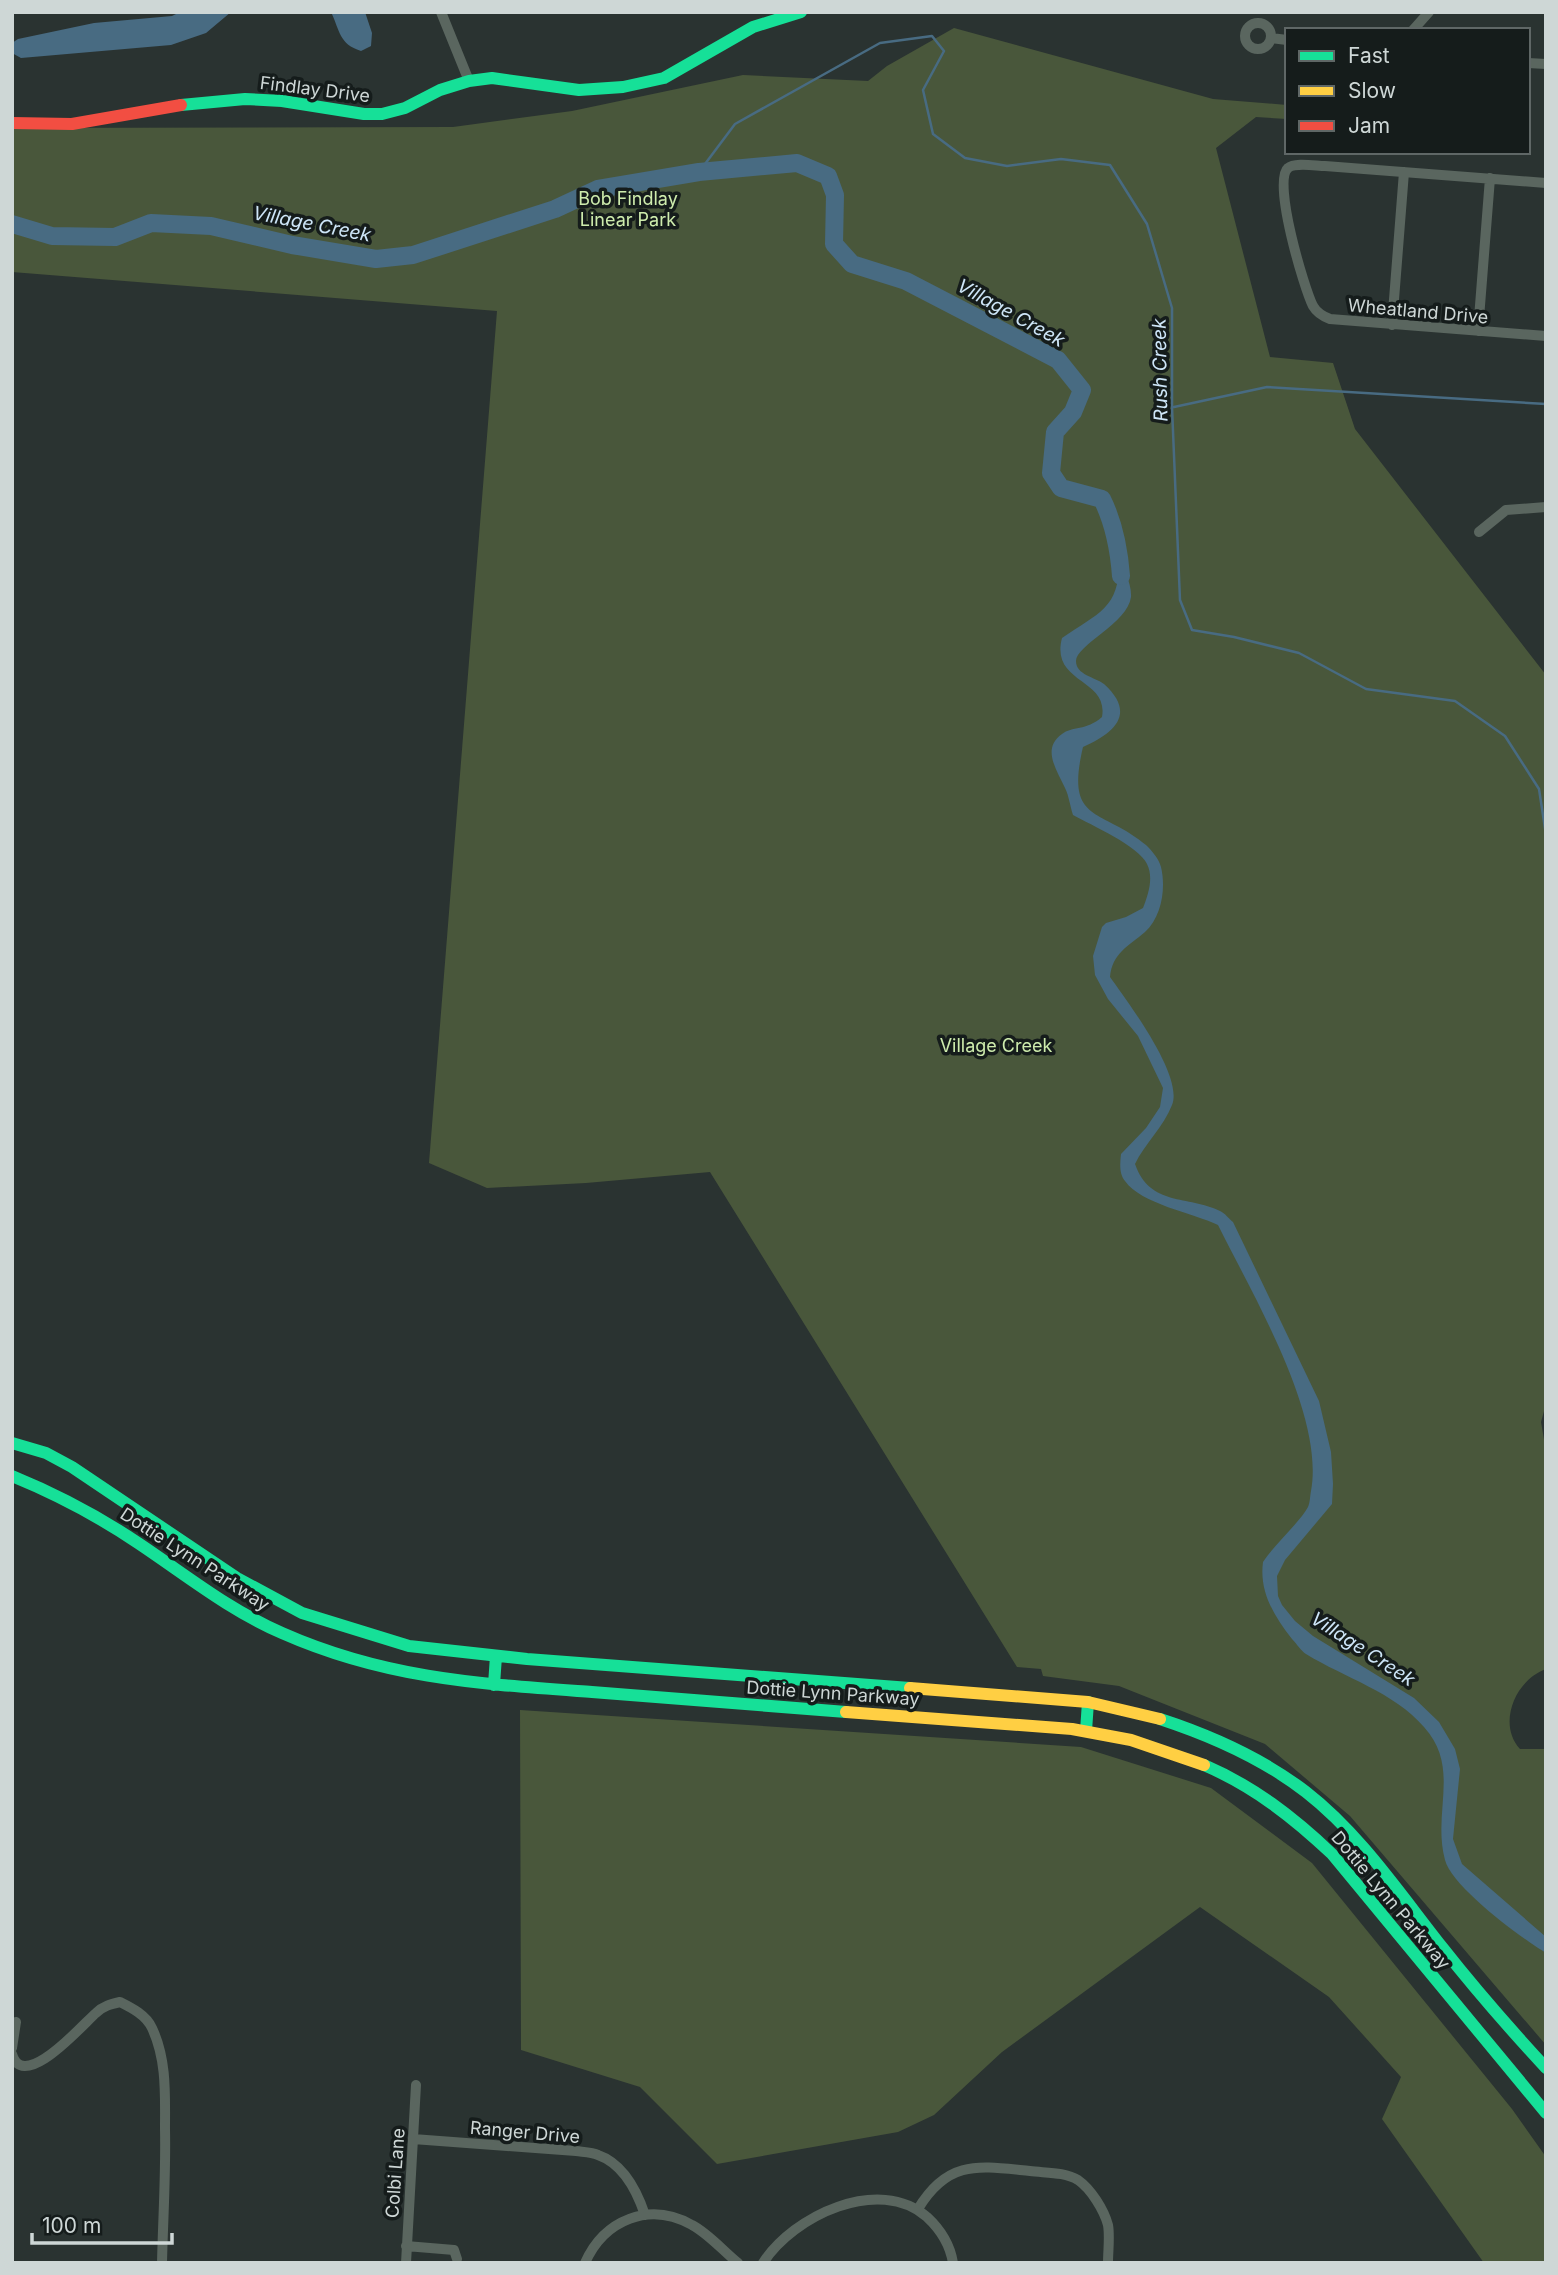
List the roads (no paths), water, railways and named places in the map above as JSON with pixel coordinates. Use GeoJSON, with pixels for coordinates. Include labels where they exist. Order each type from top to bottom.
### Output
{"type":"FeatureCollection","features":[{"type":"Feature","properties":{"kind":"main road","name":"Findlay Drive"},"geometry":{"type":"LineString","coordinates":[[12,123],[72,124],[189,104],[245,99],[382,114],[405,108],[440,90],[469,81],[492,78],[579,90],[623,87],[664,78],[753,27],[802,12]]}},
{"type":"Feature","properties":{"kind":"main road","name":"Dottie Lynn Parkway"},"geometry":{"type":"LineString","coordinates":[[12,1443],[46,1453],[72,1467],[237,1578],[302,1613],[410,1646],[496,1656],[1088,1702],[1129,1709],[1192,1730],[1264,1764],[1332,1815],[1383,1873],[1483,1997],[1546,2068]]}},
{"type":"Feature","properties":{"kind":"main road","name":"Dottie Lynn Parkway"},"geometry":{"type":"LineString","coordinates":[[12,1476],[59,1495],[99,1518],[206,1592],[265,1626],[378,1668],[418,1676],[494,1685],[1086,1731],[1118,1735],[1161,1747],[1213,1768],[1251,1788],[1292,1817],[1332,1854],[1546,2113]]}},
{"type":"Feature","properties":{"kind":"main road"},"geometry":{"type":"LineString","coordinates":[[494,1685],[496,1656]]}},
{"type":"Feature","properties":{"kind":"main road"},"geometry":{"type":"LineString","coordinates":[[1086,1731],[1088,1702]]}},
{"type":"Feature","properties":{"kind":"street"},"geometry":{"type":"LineString","coordinates":[[441,12],[469,81]]}},
{"type":"Feature","properties":{"kind":"street"},"geometry":{"type":"LineString","coordinates":[[1416,28],[1429,12]]}},
{"type":"Feature","properties":{"kind":"street"},"geometry":{"type":"LineString","coordinates":[[1271,38],[1285,40]]}},
{"type":"Feature","properties":{"kind":"street","name":"Wheatland Drive"},"geometry":{"type":"LineString","coordinates":[[1404,172],[1325,166],[1290,166],[1285,170],[1285,210],[1308,292],[1322,317],[1546,336]]}},
{"type":"Feature","properties":{"kind":"street"},"geometry":{"type":"LineString","coordinates":[[1392,325],[1404,172],[1546,183]]}},
{"type":"Feature","properties":{"kind":"street"},"geometry":{"type":"LineString","coordinates":[[1478,331],[1490,178]]}},
{"type":"Feature","properties":{"kind":"street"},"geometry":{"type":"LineString","coordinates":[[1479,532],[1506,510],[1546,507]]}},
{"type":"Feature","properties":{"kind":"street"},"geometry":{"type":"LineString","coordinates":[[12,2054],[20,2065],[30,2066],[67,2042],[97,2011],[120,2001],[138,2011],[152,2026],[164,2073],[165,2093],[166,2186],[162,2263]]}},
{"type":"Feature","properties":{"kind":"street"},"geometry":{"type":"LineString","coordinates":[[12,2048],[16,2022]]}},
{"type":"Feature","properties":{"kind":"street","name":"Colbi Lane"},"geometry":{"type":"LineString","coordinates":[[405,2263],[416,2085]]}},
{"type":"Feature","properties":{"kind":"street","name":"Ranger Drive"},"geometry":{"type":"LineString","coordinates":[[413,2139],[599,2155],[619,2168],[632,2185],[645,2215]]}},
{"type":"Feature","properties":{"kind":"street"},"geometry":{"type":"LineString","coordinates":[[918,2210],[928,2192],[944,2179],[978,2166],[1063,2174],[1077,2180],[1098,2205],[1108,2225],[1108,2263]]}},
{"type":"Feature","properties":{"kind":"street"},"geometry":{"type":"LineString","coordinates":[[763,2263],[772,2249],[789,2232],[810,2218],[832,2208],[861,2202],[897,2200],[918,2210],[938,2227],[950,2249],[953,2263]]}},
{"type":"Feature","properties":{"kind":"street"},"geometry":{"type":"LineString","coordinates":[[585,2263],[592,2246],[604,2233],[617,2223],[645,2215],[669,2217],[692,2225],[738,2263]]}},
{"type":"Feature","properties":{"kind":"street"},"geometry":{"type":"LineString","coordinates":[[406,2246],[454,2250],[457,2259]]}},
{"type":"Feature","properties":{"kind":"water"},"geometry":{"type":"Polygon","coordinates":[[[180,12],[231,12],[206,33],[171,45],[21,58],[12,53],[12,43],[18,39],[94,23],[172,16],[180,12]]]}},
{"type":"Feature","properties":{"kind":"water"},"geometry":{"type":"Polygon","coordinates":[[[331,12],[365,12],[372,33],[371,46],[361,51],[348,45],[341,36],[331,12]]]}},
{"type":"Feature","properties":{"kind":"water"},"geometry":{"type":"Polygon","coordinates":[[[1119,555],[1130,587],[1128,607],[1084,648],[1076,661],[1082,673],[1104,684],[1114,695],[1120,713],[1118,722],[1112,729],[1083,747],[1079,789],[1083,802],[1090,811],[1148,847],[1161,867],[1163,893],[1159,910],[1145,932],[1118,956],[1110,977],[1152,1039],[1170,1076],[1173,1092],[1168,1113],[1135,1164],[1142,1178],[1160,1194],[1208,1206],[1222,1212],[1233,1222],[1319,1401],[1331,1452],[1332,1504],[1285,1560],[1277,1576],[1278,1596],[1282,1605],[1295,1621],[1313,1636],[1414,1698],[1439,1722],[1455,1749],[1460,1769],[1453,1839],[1462,1864],[1546,1937],[1546,1953],[1489,1911],[1450,1871],[1442,1842],[1441,1758],[1424,1727],[1384,1695],[1304,1653],[1285,1630],[1269,1603],[1263,1583],[1263,1562],[1304,1513],[1309,1505],[1311,1491],[1312,1461],[1307,1427],[1297,1392],[1266,1319],[1218,1225],[1143,1196],[1125,1181],[1122,1175],[1121,1154],[1146,1128],[1160,1107],[1163,1088],[1138,1036],[1108,999],[1095,975],[1093,956],[1102,927],[1106,923],[1143,908],[1150,875],[1147,864],[1135,850],[1073,815],[1052,753],[1052,746],[1062,734],[1102,717],[1102,704],[1097,695],[1064,664],[1061,653],[1062,638],[1106,606],[1116,587],[1119,555]]]}},
{"type":"Feature","properties":{"kind":"waterway","name":"Rush Creek"},"geometry":{"type":"LineString","coordinates":[[699,172],[735,124],[880,43],[932,36],[944,51],[923,90],[933,134],[965,158],[1007,166],[1061,159],[1110,165],[1147,224],[1172,308],[1172,407],[1180,600],[1192,630],[1299,653],[1366,689],[1455,701],[1505,736],[1539,789],[1546,835]]}},
{"type":"Feature","properties":{"kind":"waterway","name":"Village Creek"},"geometry":{"type":"LineString","coordinates":[[12,224],[52,236],[115,237],[151,223],[211,226],[292,245],[376,259],[413,255],[555,209],[598,189],[699,172],[797,163],[828,176],[835,195],[834,244],[852,264],[906,281],[1058,360],[1082,390],[1073,412],[1055,432],[1051,473],[1061,488],[1102,499],[1115,536],[1121,576]]}},
{"type":"Feature","properties":{"kind":"waterway"},"geometry":{"type":"LineString","coordinates":[[1174,407],[1267,387],[1546,404]]}},
{"type":"Feature","properties":{"kind":"park label","name":"Bob Findlay Linear Park"},"geometry":{"type":"Point","coordinates":[628,208]}}]}
